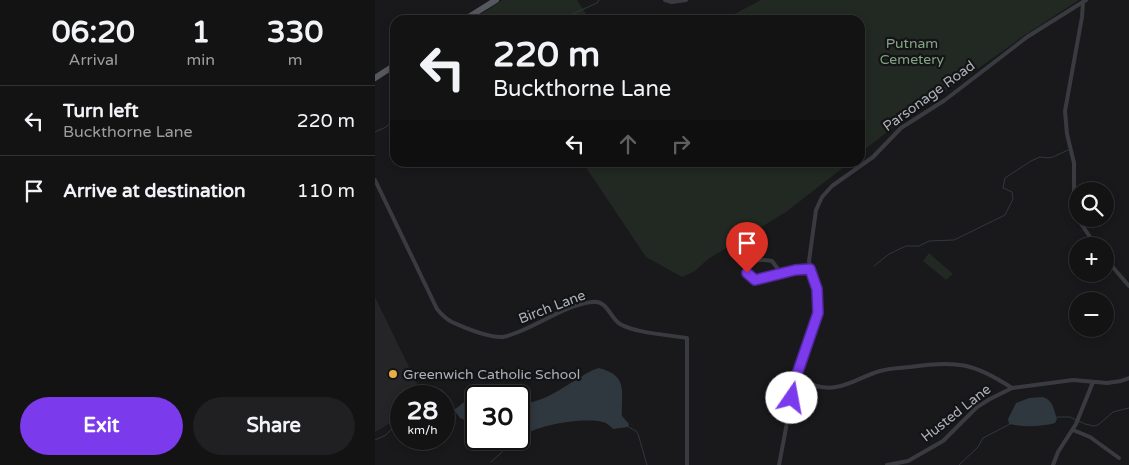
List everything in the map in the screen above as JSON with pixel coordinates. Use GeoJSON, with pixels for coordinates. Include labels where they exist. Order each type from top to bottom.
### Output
{"type":"FeatureCollection","features":[{"type":"Feature","properties":{"kind":"main road"},"geometry":{"type":"LineString","coordinates":[[472,15],[496,0]]}},
{"type":"Feature","properties":{"kind":"main road"},"geometry":{"type":"LineString","coordinates":[[375,78],[390,68]]}},
{"type":"Feature","properties":{"kind":"street"},"geometry":{"type":"LineString","coordinates":[[665,0],[672,2],[686,0]]}},
{"type":"Feature","properties":{"kind":"street"},"geometry":{"type":"LineString","coordinates":[[1074,182],[1074,163],[1067,134],[1065,111],[1085,1]]}},
{"type":"Feature","properties":{"kind":"street","name":"Parsonage Road"},"geometry":{"type":"LineString","coordinates":[[865,163],[901,128],[945,100],[1027,37],[1085,1]]}},
{"type":"Feature","properties":{"kind":"street","name":"Parsonage Road"},"geometry":{"type":"LineString","coordinates":[[779,465],[795,380],[818,313],[817,289],[809,261],[816,210],[827,191],[859,167]]}},
{"type":"Feature","properties":{"kind":"street","name":"Birch Lane"},"geometry":{"type":"LineString","coordinates":[[375,180],[437,309],[452,322],[494,336],[503,337],[563,311],[591,302],[599,302],[606,306],[617,322],[627,328],[687,338],[687,465]]}},
{"type":"Feature","properties":{"kind":"street"},"geometry":{"type":"LineString","coordinates":[[781,273],[772,261],[764,259],[755,260],[749,264],[747,269],[747,273],[755,280],[781,273],[810,269]]}},
{"type":"Feature","properties":{"kind":"street"},"geometry":{"type":"LineString","coordinates":[[1114,268],[1129,286]]}},
{"type":"Feature","properties":{"kind":"street"},"geometry":{"type":"LineString","coordinates":[[795,380],[836,388],[880,371],[927,364],[955,364],[973,367],[990,374],[1012,388]]}},
{"type":"Feature","properties":{"kind":"street","name":"Husted Lane"},"geometry":{"type":"LineString","coordinates":[[887,465],[908,462],[943,441],[977,408],[996,395],[1012,388],[1073,380],[1093,382],[1121,381],[1129,378]]}},
{"type":"Feature","properties":{"kind":"street"},"geometry":{"type":"LineString","coordinates":[[1053,465],[1058,452],[1076,424],[1093,382]]}},
{"type":"Feature","properties":{"kind":"street"},"geometry":{"type":"LineString","coordinates":[[1073,430],[1097,441],[1119,458]]}},
{"type":"Feature","properties":{"kind":"shaded area","name":"Greenwich Catholic School"},"geometry":{"type":"Polygon","coordinates":[[[375,297],[418,385],[390,385],[390,423],[375,432],[375,297]]]}},
{"type":"Feature","properties":{"kind":"shaded area"},"geometry":{"type":"Polygon","coordinates":[[[599,368],[609,371],[619,380],[622,392],[622,416],[629,424],[628,427],[613,429],[603,422],[572,421],[530,431],[530,403],[548,396],[599,368]]]}},
{"type":"Feature","properties":{"kind":"shaded area"},"geometry":{"type":"Polygon","coordinates":[[[1043,397],[1049,400],[1053,406],[1057,419],[1055,423],[1032,426],[1009,424],[1008,419],[1016,403],[1029,398],[1043,397]]]}},
{"type":"Feature","properties":{"kind":"shaded area"},"geometry":{"type":"Polygon","coordinates":[[[464,402],[465,420],[460,418],[455,411],[464,402]]]}},
{"type":"Feature","properties":{"kind":"green space"},"geometry":{"type":"Polygon","coordinates":[[[502,0],[577,0],[587,15],[480,15],[502,0]]]}},
{"type":"Feature","properties":{"kind":"green space","name":"Putnam Cemetery"},"geometry":{"type":"Polygon","coordinates":[[[761,0],[1079,0],[904,119],[865,149],[865,15],[732,15],[761,0]]]}},
{"type":"Feature","properties":{"kind":"green space"},"geometry":{"type":"Polygon","coordinates":[[[586,167],[844,167],[786,212],[708,259],[695,271],[682,277],[646,257],[586,167]]]}},
{"type":"Feature","properties":{"kind":"green space"},"geometry":{"type":"Polygon","coordinates":[[[929,253],[953,274],[946,280],[923,261],[929,253]]]}},
{"type":"Feature","properties":{"kind":"waterway"},"geometry":{"type":"LineString","coordinates":[[570,15],[597,3],[599,0]]}},
{"type":"Feature","properties":{"kind":"waterway"},"geometry":{"type":"LineString","coordinates":[[375,132],[390,123]]}},
{"type":"Feature","properties":{"kind":"waterway"},"geometry":{"type":"LineString","coordinates":[[874,266],[889,254],[906,246],[919,246],[929,241],[954,240],[1005,215],[1013,199],[1012,192],[1003,188],[1005,178],[1031,161],[1040,157],[1053,157],[1068,150]]}},
{"type":"Feature","properties":{"kind":"waterway"},"geometry":{"type":"LineString","coordinates":[[1057,417],[1070,417],[1094,426],[1098,425],[1113,412],[1129,408]]}},
{"type":"Feature","properties":{"kind":"waterway"},"geometry":{"type":"LineString","coordinates":[[959,465],[978,447],[983,438],[1012,423]]}},
{"type":"Feature","properties":{"kind":"waterway"},"geometry":{"type":"LineString","coordinates":[[627,426],[638,434],[647,465]]}},
{"type":"Feature","properties":{"kind":"waterway"},"geometry":{"type":"LineString","coordinates":[[375,440],[386,435],[390,430]]}},
{"type":"Feature","properties":{"kind":"waterway"},"geometry":{"type":"LineString","coordinates":[[491,462],[503,450]]}},
{"type":"Feature","properties":{"kind":"place","name":"Greenwich Catholic School"},"geometry":{"type":"Point","coordinates":[393,374]}},
{"type":"Feature","properties":{"kind":"route"},"geometry":{"type":"LineString","coordinates":[[747,273],[755,280],[795,270],[810,269],[819,300],[818,313],[795,380],[792,398]]}}]}
